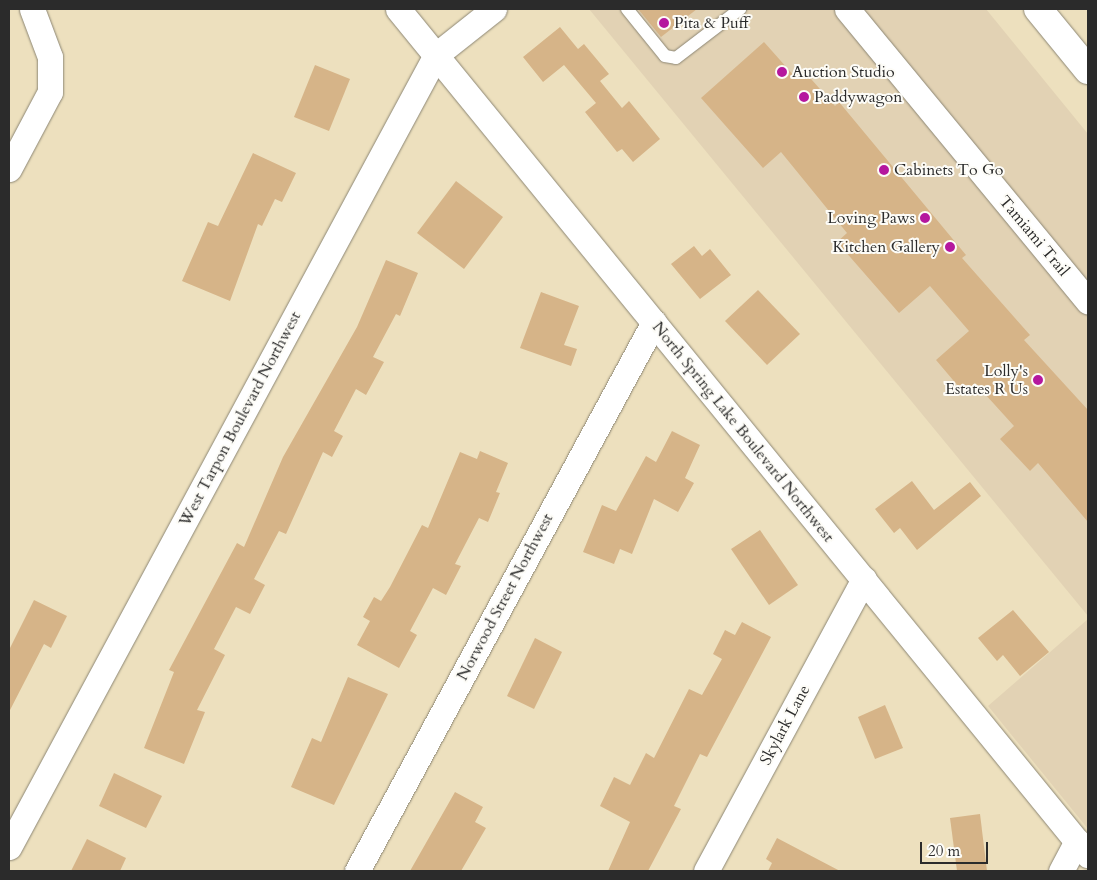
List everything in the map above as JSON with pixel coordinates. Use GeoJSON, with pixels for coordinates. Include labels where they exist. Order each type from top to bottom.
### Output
{"type":"FeatureCollection","features":[{"type":"Feature","properties":{"kind":"main road"},"geometry":{"type":"LineString","coordinates":[[1038,9],[1088,70]]}},
{"type":"Feature","properties":{"kind":"street"},"geometry":{"type":"LineString","coordinates":[[9,169],[50,92],[50,57],[32,9]]}},
{"type":"Feature","properties":{"kind":"street","name":"North Spring Lake Boulevard Northwest"},"geometry":{"type":"LineString","coordinates":[[398,9],[1083,848]]}},
{"type":"Feature","properties":{"kind":"street","name":"West Tarpon Boulevard Northwest"},"geometry":{"type":"LineString","coordinates":[[9,847],[436,56],[494,9]]}},
{"type":"Feature","properties":{"kind":"street","name":"Tamiami Trail"},"geometry":{"type":"LineString","coordinates":[[847,9],[1088,301]]}},
{"type":"Feature","properties":{"kind":"street","name":"Norwood Street Northwest"},"geometry":{"type":"LineString","coordinates":[[357,871],[654,322]]}},
{"type":"Feature","properties":{"kind":"street","name":"Skylark Lane"},"geometry":{"type":"LineString","coordinates":[[706,871],[864,579]]}},
{"type":"Feature","properties":{"kind":"street"},"geometry":{"type":"LineString","coordinates":[[1061,871],[1083,848]]}},
{"type":"Feature","properties":{"kind":"lane"},"geometry":{"type":"LineString","coordinates":[[627,9],[665,56],[676,58],[740,9]]}},
{"type":"Feature","properties":{"kind":"shaded area"},"geometry":{"type":"Polygon","coordinates":[[[589,9],[986,9],[1088,134],[1088,616],[589,9]]]}},
{"type":"Feature","properties":{"kind":"shaded area"},"geometry":{"type":"Polygon","coordinates":[[[1088,619],[1088,829],[988,706],[1088,619]]]}},
{"type":"Feature","properties":{"kind":"building","name":"Pita & Puff"},"geometry":{"type":"Polygon","coordinates":[[[638,9],[697,9],[661,37],[638,9]]]}},
{"type":"Feature","properties":{"kind":"building"},"geometry":{"type":"Polygon","coordinates":[[[560,27],[578,49],[584,44],[609,74],[600,81],[622,108],[629,101],[660,139],[633,162],[622,149],[617,152],[585,112],[596,103],[564,65],[543,82],[523,57],[560,27]]]}},
{"type":"Feature","properties":{"kind":"building"},"geometry":{"type":"Polygon","coordinates":[[[764,42],[796,78],[804,71],[835,106],[839,102],[966,255],[962,258],[1030,335],[1024,340],[1088,410],[1088,522],[1038,463],[1030,471],[1000,439],[1014,426],[975,383],[964,393],[936,360],[969,331],[930,286],[899,313],[837,242],[847,233],[781,152],[763,168],[701,98],[764,42]]]}},
{"type":"Feature","properties":{"kind":"building"},"geometry":{"type":"Polygon","coordinates":[[[315,65],[350,79],[329,131],[294,117],[315,65]]]}},
{"type":"Feature","properties":{"kind":"building"},"geometry":{"type":"Polygon","coordinates":[[[253,153],[296,173],[282,202],[275,199],[262,226],[258,224],[230,301],[182,281],[208,222],[218,226],[253,153]]]}},
{"type":"Feature","properties":{"kind":"building"},"geometry":{"type":"Polygon","coordinates":[[[456,181],[503,217],[464,269],[417,233],[456,181]]]}},
{"type":"Feature","properties":{"kind":"building"},"geometry":{"type":"Polygon","coordinates":[[[694,246],[702,256],[710,249],[731,275],[700,299],[671,264],[694,246]]]}},
{"type":"Feature","properties":{"kind":"building"},"geometry":{"type":"Polygon","coordinates":[[[386,260],[418,273],[400,316],[396,314],[373,357],[384,362],[366,395],[356,389],[334,431],[343,436],[332,457],[323,452],[286,534],[279,531],[254,579],[265,585],[250,614],[236,607],[214,649],[225,655],[197,710],[205,712],[184,764],[144,748],[174,672],[169,670],[237,543],[244,547],[283,457],[357,327],[386,260]]]}},
{"type":"Feature","properties":{"kind":"building"},"geometry":{"type":"Polygon","coordinates":[[[758,290],[800,334],[767,365],[725,321],[758,290]]]}},
{"type":"Feature","properties":{"kind":"building"},"geometry":{"type":"Polygon","coordinates":[[[541,292],[579,306],[564,345],[577,349],[571,366],[520,348],[541,292]]]}},
{"type":"Feature","properties":{"kind":"building"},"geometry":{"type":"Polygon","coordinates":[[[672,431],[700,445],[685,478],[694,483],[678,512],[654,499],[632,554],[620,549],[614,564],[583,552],[602,505],[616,511],[646,456],[656,462],[672,431]]]}},
{"type":"Feature","properties":{"kind":"building"},"geometry":{"type":"Polygon","coordinates":[[[480,451],[508,463],[496,492],[500,493],[488,522],[479,518],[455,564],[461,566],[446,595],[433,588],[410,631],[417,635],[399,668],[357,645],[370,621],[363,617],[374,597],[381,601],[390,587],[422,525],[428,528],[460,452],[477,459],[480,451]]]}},
{"type":"Feature","properties":{"kind":"building"},"geometry":{"type":"Polygon","coordinates":[[[912,481],[934,510],[970,482],[981,496],[917,550],[900,528],[894,533],[875,509],[912,481]]]}},
{"type":"Feature","properties":{"kind":"building"},"geometry":{"type":"Polygon","coordinates":[[[760,530],[798,585],[769,605],[731,549],[760,530]]]}},
{"type":"Feature","properties":{"kind":"building"},"geometry":{"type":"Polygon","coordinates":[[[34,600],[67,616],[51,648],[44,644],[9,712],[9,650],[34,600]]]}},
{"type":"Feature","properties":{"kind":"building"},"geometry":{"type":"Polygon","coordinates":[[[1013,610],[1049,652],[1020,676],[1003,655],[997,661],[978,638],[1013,610]]]}},
{"type":"Feature","properties":{"kind":"building"},"geometry":{"type":"Polygon","coordinates":[[[742,622],[771,637],[707,757],[700,754],[674,806],[681,809],[648,871],[608,871],[630,822],[600,806],[614,777],[630,785],[646,753],[654,758],[689,689],[702,695],[722,659],[713,654],[725,630],[735,635],[742,622]]]}},
{"type":"Feature","properties":{"kind":"building"},"geometry":{"type":"Polygon","coordinates":[[[535,638],[562,652],[534,709],[507,696],[535,638]]]}},
{"type":"Feature","properties":{"kind":"building"},"geometry":{"type":"Polygon","coordinates":[[[348,677],[388,694],[334,805],[291,787],[312,738],[321,742],[348,677]]]}},
{"type":"Feature","properties":{"kind":"building"},"geometry":{"type":"Polygon","coordinates":[[[885,705],[903,748],[875,759],[858,717],[885,705]]]}},
{"type":"Feature","properties":{"kind":"building"},"geometry":{"type":"Polygon","coordinates":[[[114,773],[162,796],[146,828],[99,806],[114,773]]]}},
{"type":"Feature","properties":{"kind":"building"},"geometry":{"type":"Polygon","coordinates":[[[455,792],[483,807],[475,822],[486,828],[461,871],[410,871],[455,792]]]}},
{"type":"Feature","properties":{"kind":"building"},"geometry":{"type":"Polygon","coordinates":[[[980,814],[987,871],[957,871],[950,818],[980,814]]]}},
{"type":"Feature","properties":{"kind":"building"},"geometry":{"type":"Polygon","coordinates":[[[777,838],[840,871],[768,871],[772,863],[766,859],[777,838]]]}},
{"type":"Feature","properties":{"kind":"building"},"geometry":{"type":"Polygon","coordinates":[[[87,839],[126,858],[120,871],[71,871],[87,839]]]}},
{"type":"Feature","properties":{"kind":"place","name":"Pita & Puff"},"geometry":{"type":"Point","coordinates":[664,23]}},
{"type":"Feature","properties":{"kind":"place","name":"Auction Studio"},"geometry":{"type":"Point","coordinates":[782,72]}},
{"type":"Feature","properties":{"kind":"place","name":"Paddywagon"},"geometry":{"type":"Point","coordinates":[804,97]}},
{"type":"Feature","properties":{"kind":"place","name":"Cabinets To Go"},"geometry":{"type":"Point","coordinates":[884,170]}},
{"type":"Feature","properties":{"kind":"place","name":"Loving Paws"},"geometry":{"type":"Point","coordinates":[925,218]}},
{"type":"Feature","properties":{"kind":"place","name":"Kitchen Gallery"},"geometry":{"type":"Point","coordinates":[950,247]}},
{"type":"Feature","properties":{"kind":"place","name":"Lolly's Estates R Us"},"geometry":{"type":"Point","coordinates":[1038,380]}}]}
